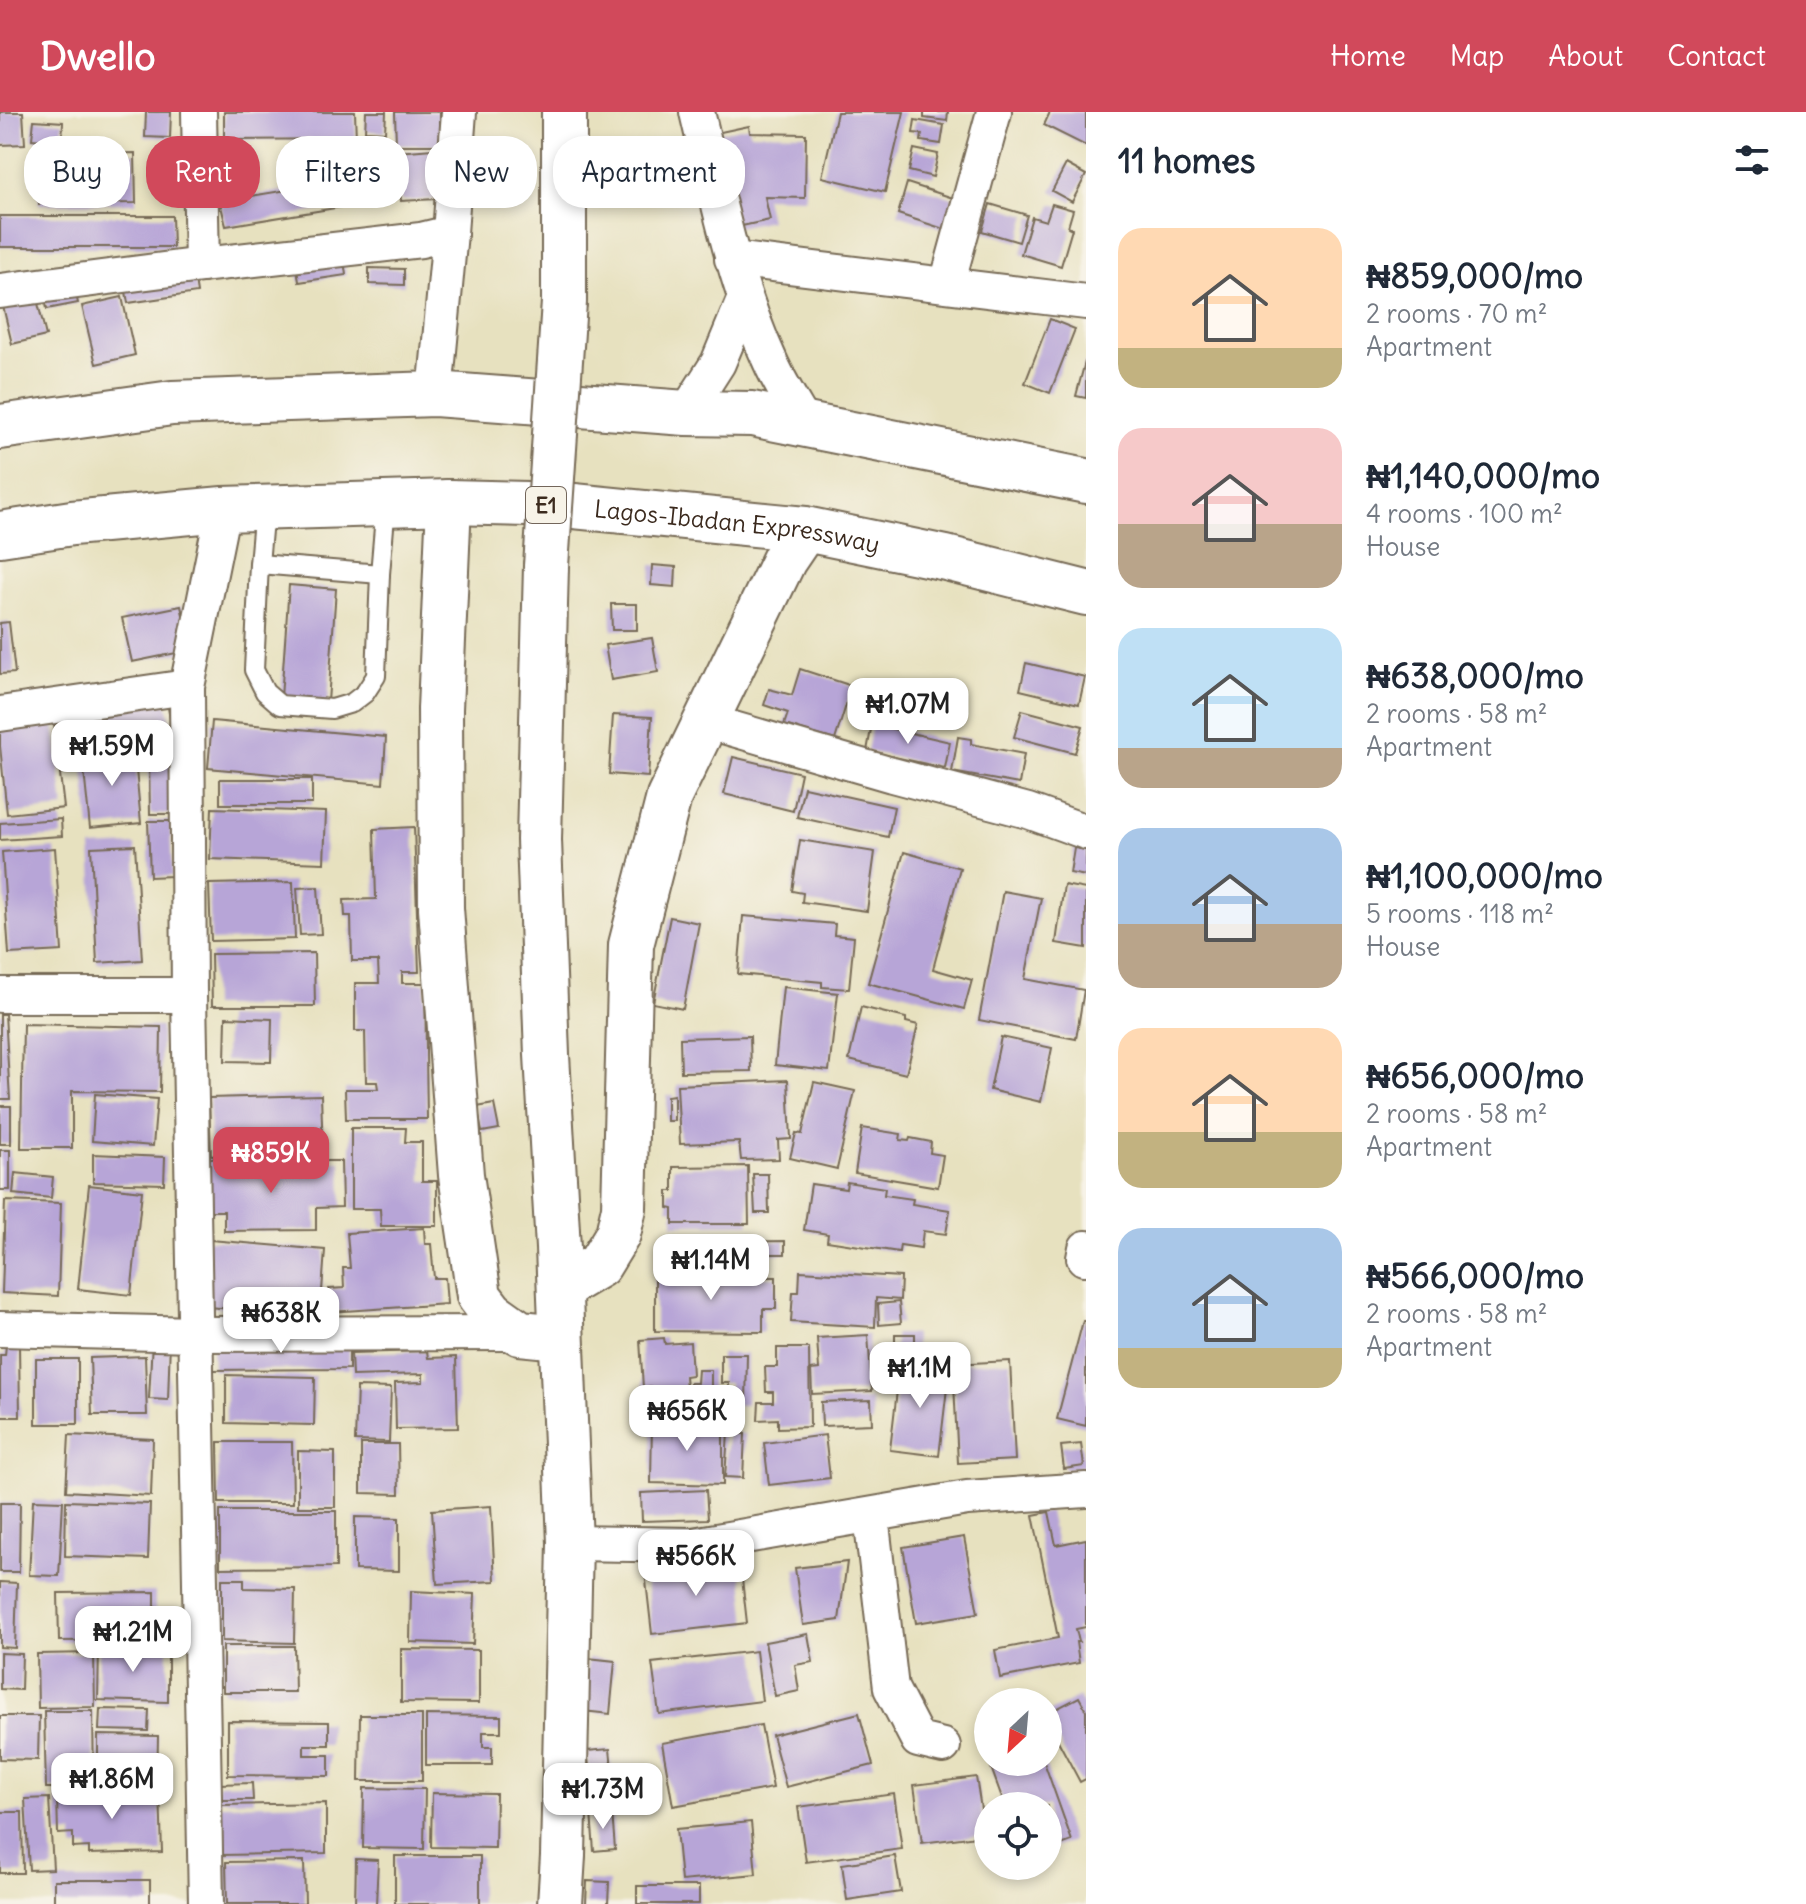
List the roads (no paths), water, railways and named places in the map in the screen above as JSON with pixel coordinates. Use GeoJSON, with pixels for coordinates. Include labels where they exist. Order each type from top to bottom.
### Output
{"type":"FeatureCollection","features":[{"type":"Feature","properties":{"kind":"main road"},"geometry":{"type":"LineString","coordinates":[[560,1904],[570,1543],[540,1335],[560,1288],[539,840],[546,566],[564,302],[564,112]]}},
{"type":"Feature","properties":{"kind":"main road"},"geometry":{"type":"LineString","coordinates":[[0,427],[172,403],[435,394],[686,413],[752,414],[1086,481]]}},
{"type":"Feature","properties":{"kind":"main road"},"geometry":{"type":"LineString","coordinates":[[449,502],[440,709],[441,908],[461,1175],[479,1296],[492,1313],[540,1335]]}},
{"type":"Feature","properties":{"kind":"main road","name":"Lagos-Ibadan Expressway"},"geometry":{"type":"LineString","coordinates":[[0,534],[72,523],[244,508],[449,502],[564,505],[805,529],[946,558],[1086,593]]}},
{"type":"Feature","properties":{"kind":"main road"},"geometry":{"type":"LineString","coordinates":[[560,1288],[599,1265],[618,1234],[624,1208],[631,945],[669,797],[784,560],[805,529]]}},
{"type":"Feature","properties":{"kind":"street"},"geometry":{"type":"LineString","coordinates":[[199,112],[202,265]]}},
{"type":"Feature","properties":{"kind":"street"},"geometry":{"type":"LineString","coordinates":[[435,394],[459,112]]}},
{"type":"Feature","properties":{"kind":"street"},"geometry":{"type":"LineString","coordinates":[[697,112],[732,259],[745,298],[771,363],[806,426]]}},
{"type":"Feature","properties":{"kind":"street"},"geometry":{"type":"LineString","coordinates":[[947,284],[994,112]]}},
{"type":"Feature","properties":{"kind":"street"},"geometry":{"type":"LineString","coordinates":[[0,291],[421,240],[450,233]]}},
{"type":"Feature","properties":{"kind":"street"},"geometry":{"type":"LineString","coordinates":[[732,259],[1086,302]]}},
{"type":"Feature","properties":{"kind":"street"},"geometry":{"type":"LineString","coordinates":[[686,413],[718,363],[745,298]]}},
{"type":"Feature","properties":{"kind":"street"},"geometry":{"type":"LineString","coordinates":[[206,1904],[189,995],[187,687],[244,508]]}},
{"type":"Feature","properties":{"kind":"street"},"geometry":{"type":"LineString","coordinates":[[0,714],[187,687]]}},
{"type":"Feature","properties":{"kind":"street"},"geometry":{"type":"LineString","coordinates":[[706,721],[1028,811],[1086,832]]}},
{"type":"Feature","properties":{"kind":"street"},"geometry":{"type":"LineString","coordinates":[[0,995],[189,995]]}},
{"type":"Feature","properties":{"kind":"street"},"geometry":{"type":"LineString","coordinates":[[0,1329],[195,1334],[540,1335]]}},
{"type":"Feature","properties":{"kind":"street"},"geometry":{"type":"LineString","coordinates":[[570,1543],[693,1545],[967,1498],[1086,1490]]}},
{"type":"Feature","properties":{"kind":"street"},"geometry":{"type":"LineString","coordinates":[[871,1516],[891,1688],[918,1740],[943,1746]]}},
{"type":"Feature","properties":{"kind":"lane"},"geometry":{"type":"LineString","coordinates":[[244,508],[259,564],[254,670],[265,692],[280,705],[332,709],[352,703],[365,693],[376,676],[386,504]]}},
{"type":"Feature","properties":{"kind":"lane"},"geometry":{"type":"LineString","coordinates":[[259,564],[380,574]]}}]}
